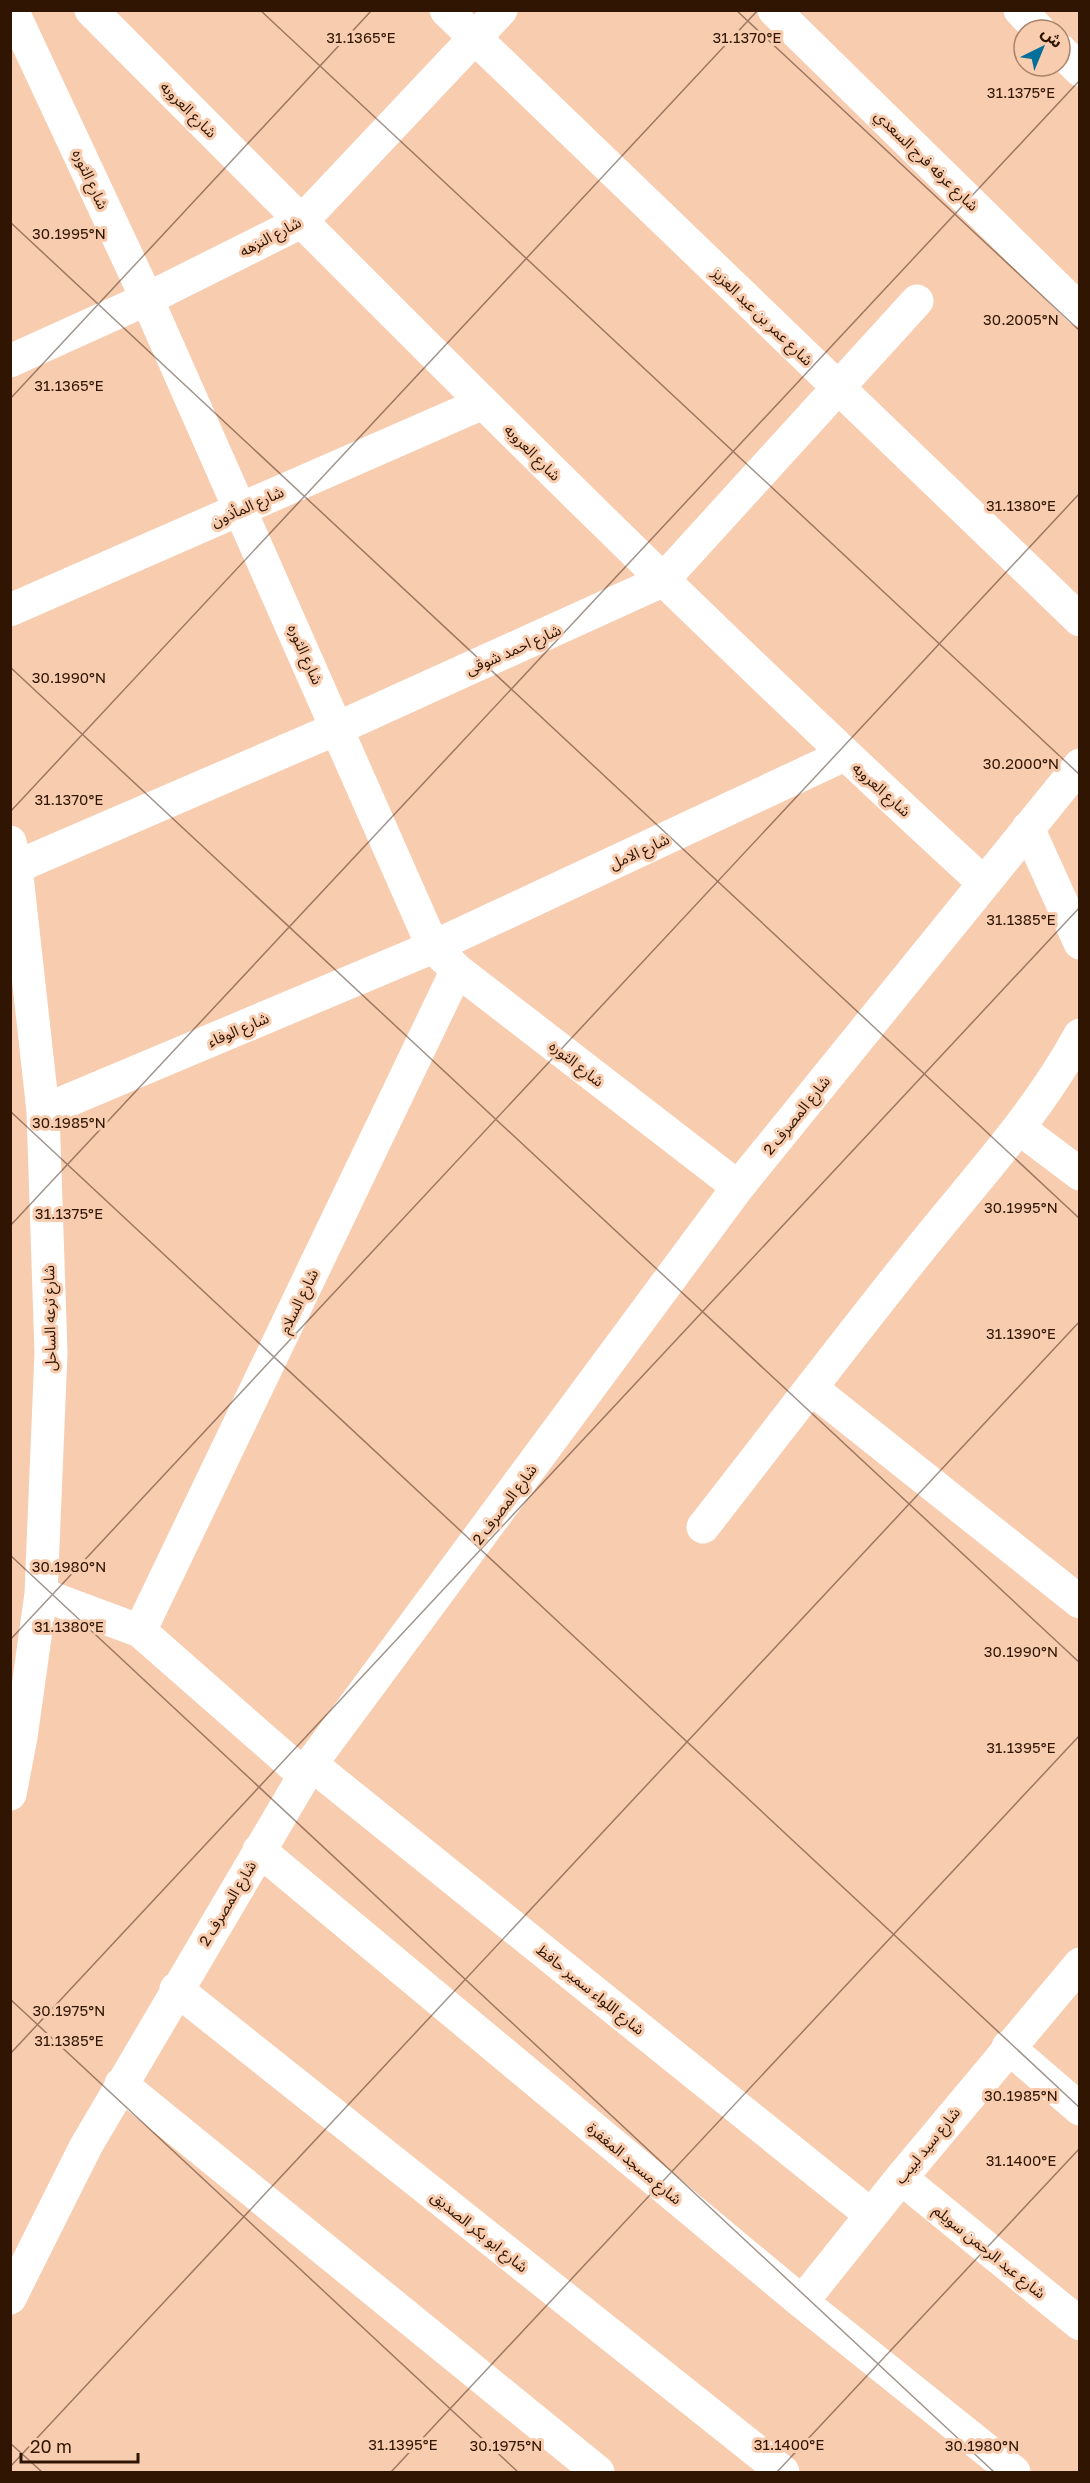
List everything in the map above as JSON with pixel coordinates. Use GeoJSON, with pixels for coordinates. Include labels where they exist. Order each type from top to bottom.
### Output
{"type":"FeatureCollection","features":[{"type":"Feature","properties":{"kind":"street","name":"شارع الثوره"},"geometry":{"type":"LineString","coordinates":[[12,10],[147,299],[433,947],[457,970],[738,1187]]}},
{"type":"Feature","properties":{"kind":"street","name":"شارع العروبه"},"geometry":{"type":"LineString","coordinates":[[91,10],[662,581],[844,755],[984,883]]}},
{"type":"Feature","properties":{"kind":"street","name":"شارع عمر بن عبد العزيز"},"geometry":{"type":"LineString","coordinates":[[446,10],[1080,620]]}},
{"type":"Feature","properties":{"kind":"street","name":"شارع النزهه"},"geometry":{"type":"LineString","coordinates":[[10,361],[147,299],[301,222],[501,10]]}},
{"type":"Feature","properties":{"kind":"street","name":"شارع عرفه فرج السعدي"},"geometry":{"type":"LineString","coordinates":[[774,10],[1080,310]]}},
{"type":"Feature","properties":{"kind":"street","name":"شارع احمد شوقى"},"geometry":{"type":"LineString","coordinates":[[13,854],[338,728],[662,581],[917,301]]}},
{"type":"Feature","properties":{"kind":"street","name":"شارع المأذون"},"geometry":{"type":"LineString","coordinates":[[10,610],[483,403]]}},
{"type":"Feature","properties":{"kind":"street","name":"شارع الامل"},"geometry":{"type":"LineString","coordinates":[[433,947],[844,755]]}},
{"type":"Feature","properties":{"kind":"street","name":"شارع المصرف 2"},"geometry":{"type":"LineString","coordinates":[[10,2298],[53,2208],[121,2084],[307,1770],[738,1187],[1080,765]]}},
{"type":"Feature","properties":{"kind":"street"},"geometry":{"type":"LineString","coordinates":[[1028,828],[1080,943]]}},
{"type":"Feature","properties":{"kind":"street","name":"شارع ترعه الساحل"},"geometry":{"type":"LineString","coordinates":[[10,1794],[21,1737],[41,1594],[51,1353],[43,1110],[13,854]]}},
{"type":"Feature","properties":{"kind":"street","name":"شارع الوفاء"},"geometry":{"type":"LineString","coordinates":[[43,1110],[433,947]]}},
{"type":"Feature","properties":{"kind":"street","name":"شارع السلام"},"geometry":{"type":"LineString","coordinates":[[140,1631],[457,970]]}},
{"type":"Feature","properties":{"kind":"street"},"geometry":{"type":"LineString","coordinates":[[703,1527],[917,1252],[1020,1129],[1065,1062],[1080,1035]]}},
{"type":"Feature","properties":{"kind":"street"},"geometry":{"type":"LineString","coordinates":[[1020,1129],[1080,1174]]}},
{"type":"Feature","properties":{"kind":"street"},"geometry":{"type":"LineString","coordinates":[[811,1388],[1080,1602]]}},
{"type":"Feature","properties":{"kind":"street"},"geometry":{"type":"LineString","coordinates":[[41,1594],[140,1631]]}},
{"type":"Feature","properties":{"kind":"street","name":"شارع اللواء سمير حافظ"},"geometry":{"type":"LineString","coordinates":[[140,1631],[307,1770],[871,2215]]}},
{"type":"Feature","properties":{"kind":"street","name":"شارع مسجد المغفرة"},"geometry":{"type":"LineString","coordinates":[[259,1850],[802,2302],[1014,2472]]}},
{"type":"Feature","properties":{"kind":"street","name":"شارع سيد لبيب"},"geometry":{"type":"LineString","coordinates":[[802,2302],[1008,2047],[1080,1964]]}},
{"type":"Feature","properties":{"kind":"street","name":"شارع ابو بكر الصديق"},"geometry":{"type":"LineString","coordinates":[[176,1989],[783,2472]]}},
{"type":"Feature","properties":{"kind":"street"},"geometry":{"type":"LineString","coordinates":[[1008,2047],[1080,2109]]}},
{"type":"Feature","properties":{"kind":"street"},"geometry":{"type":"LineString","coordinates":[[121,2084],[598,2472]]}},
{"type":"Feature","properties":{"kind":"street","name":"شارع عبد الرحمن سويلم"},"geometry":{"type":"LineString","coordinates":[[901,2178],[1080,2324]]}}]}
